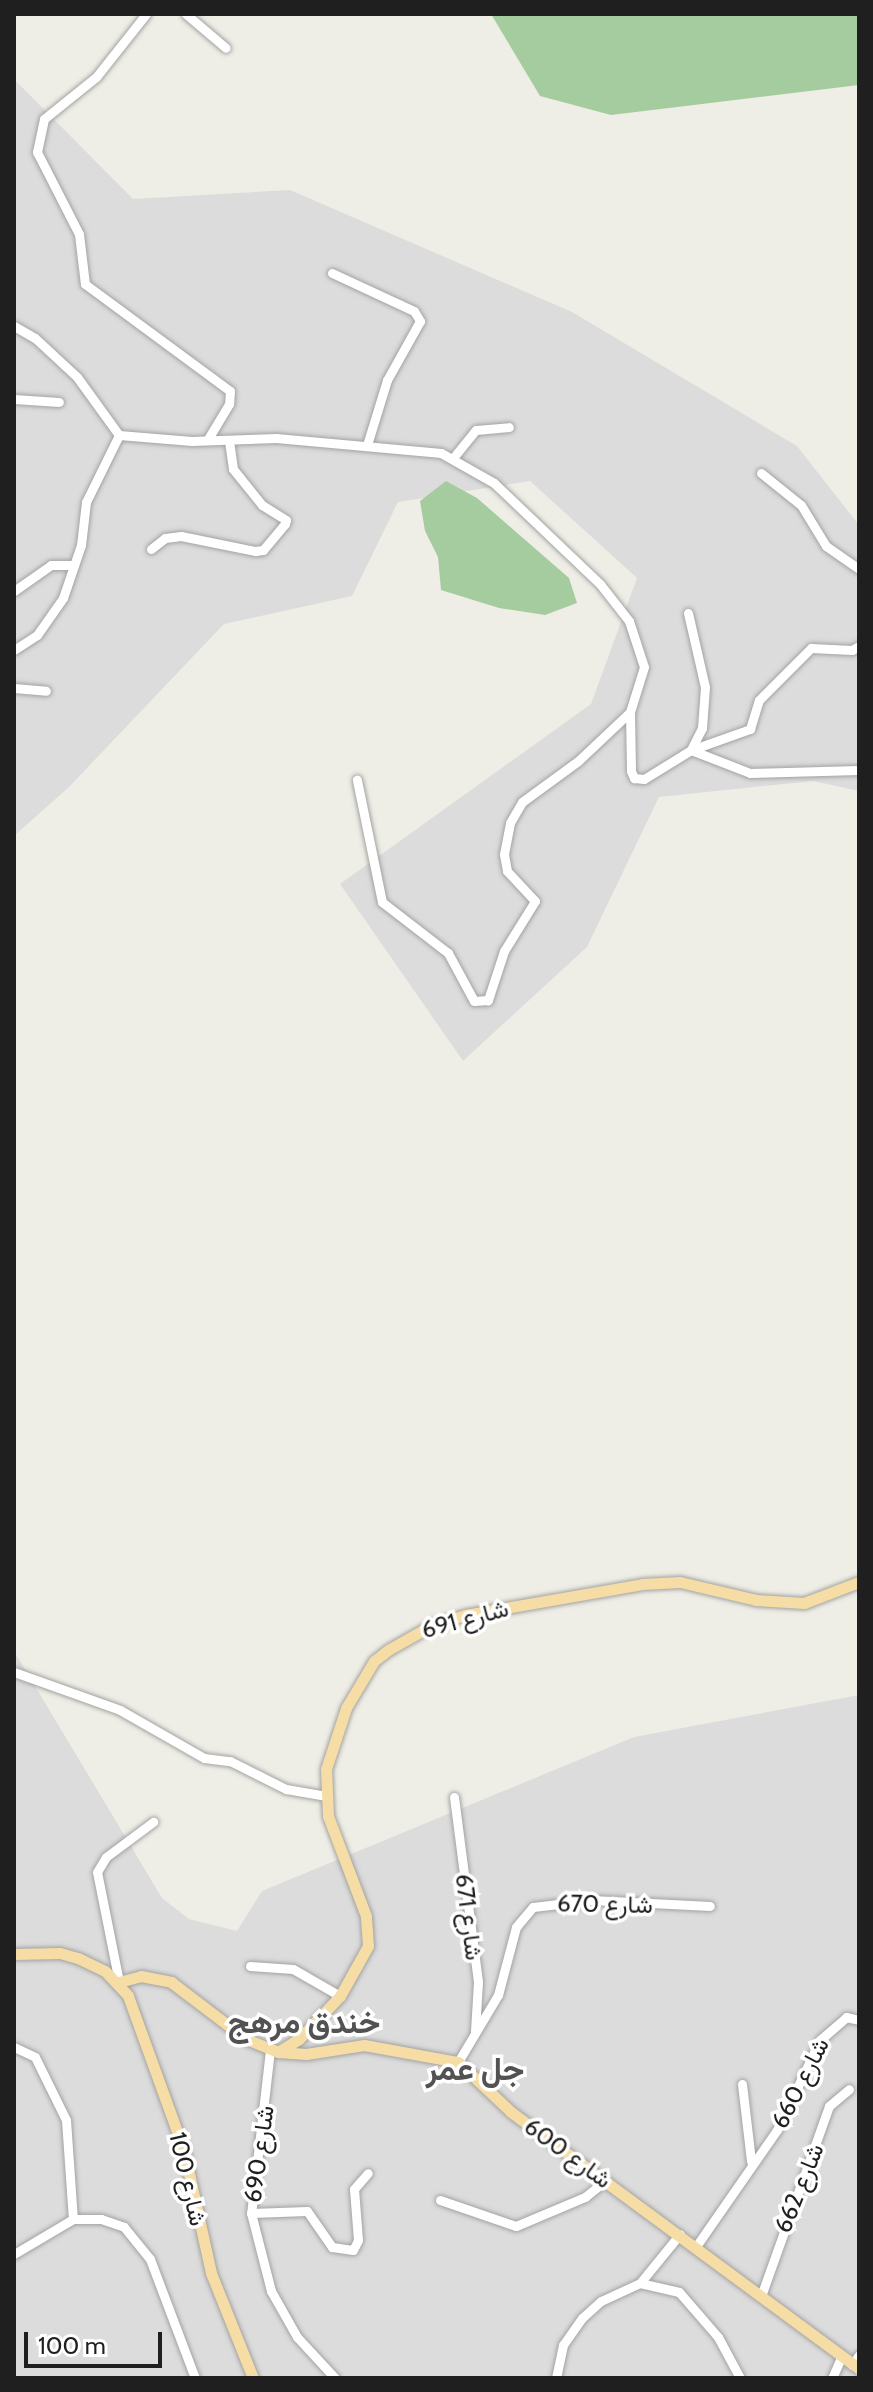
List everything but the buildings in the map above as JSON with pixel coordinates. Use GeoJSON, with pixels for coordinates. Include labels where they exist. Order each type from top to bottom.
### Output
{"type":"FeatureCollection","features":[{"type":"Feature","properties":{"kind":"main road","name":"شارع 691"},"geometry":{"type":"LineString","coordinates":[[274,2051],[299,2039],[340,1996],[362,1961],[370,1934],[326,1796],[332,1742],[357,1686],[388,1650],[434,1624],[642,1584],[680,1582],[756,1600],[804,1603],[859,1582]]}},
{"type":"Feature","properties":{"kind":"main road"},"geometry":{"type":"LineString","coordinates":[[14,1954],[60,1953],[91,1963],[119,1982],[141,1976],[171,1982],[246,2039],[274,2051],[306,2054],[364,2045],[458,2062]]}},
{"type":"Feature","properties":{"kind":"main road","name":"شارع 100"},"geometry":{"type":"LineString","coordinates":[[119,1982],[171,2109],[203,2247],[253,2378]]}},
{"type":"Feature","properties":{"kind":"main road","name":"شارع 600"},"geometry":{"type":"LineString","coordinates":[[458,2062],[511,2112],[697,2245],[841,2358],[857,2363]]}},
{"type":"Feature","properties":{"kind":"street"},"geometry":{"type":"LineString","coordinates":[[186,14],[226,48]]}},
{"type":"Feature","properties":{"kind":"street"},"geometry":{"type":"LineString","coordinates":[[142,16],[96,77],[44,119],[37,152],[79,234],[85,284],[230,391],[229,404],[208,439]]}},
{"type":"Feature","properties":{"kind":"street"},"geometry":{"type":"LineString","coordinates":[[332,273],[414,311],[420,321],[387,380],[367,445]]}},
{"type":"Feature","properties":{"kind":"street"},"geometry":{"type":"LineString","coordinates":[[14,326],[76,375],[119,435]]}},
{"type":"Feature","properties":{"kind":"street"},"geometry":{"type":"LineString","coordinates":[[14,399],[59,402]]}},
{"type":"Feature","properties":{"kind":"street"},"geometry":{"type":"LineString","coordinates":[[453,458],[476,430],[509,427]]}},
{"type":"Feature","properties":{"kind":"street"},"geometry":{"type":"LineString","coordinates":[[119,435],[367,445],[453,458],[494,483],[616,603],[629,621],[644,667],[630,712],[634,778],[644,779],[691,750],[750,729],[759,700],[811,648],[852,650],[859,646]]}},
{"type":"Feature","properties":{"kind":"street"},"geometry":{"type":"LineString","coordinates":[[14,650],[37,635],[59,605],[74,565],[86,502],[119,435]]}},
{"type":"Feature","properties":{"kind":"street"},"geometry":{"type":"LineString","coordinates":[[151,549],[165,538],[181,536],[255,551],[269,545],[285,524],[286,520],[262,505],[233,469],[229,440]]}},
{"type":"Feature","properties":{"kind":"street"},"geometry":{"type":"LineString","coordinates":[[761,473],[801,505],[826,546],[859,569]]}},
{"type":"Feature","properties":{"kind":"street"},"geometry":{"type":"LineString","coordinates":[[14,591],[51,565],[74,565]]}},
{"type":"Feature","properties":{"kind":"street"},"geometry":{"type":"LineString","coordinates":[[688,613],[705,687],[702,728],[691,750]]}},
{"type":"Feature","properties":{"kind":"street"},"geometry":{"type":"LineString","coordinates":[[14,688],[46,691]]}},
{"type":"Feature","properties":{"kind":"street"},"geometry":{"type":"LineString","coordinates":[[357,780],[382,902],[448,953],[474,1001],[481,1003],[488,1000],[504,951],[535,901],[507,871],[504,854],[510,823],[522,802],[578,761],[630,712]]}},
{"type":"Feature","properties":{"kind":"street"},"geometry":{"type":"LineString","coordinates":[[691,750],[750,773],[833,767],[859,770]]}},
{"type":"Feature","properties":{"kind":"street"},"geometry":{"type":"LineString","coordinates":[[14,1672],[120,1710],[197,1755],[230,1761],[286,1789],[326,1796]]}},
{"type":"Feature","properties":{"kind":"street","name":"شارع 671"},"geometry":{"type":"LineString","coordinates":[[454,1797],[479,1995],[474,2037]]}},
{"type":"Feature","properties":{"kind":"street"},"geometry":{"type":"LineString","coordinates":[[119,1982],[97,1872],[106,1857],[153,1822]]}},
{"type":"Feature","properties":{"kind":"street","name":"شارع 670"},"geometry":{"type":"LineString","coordinates":[[458,2062],[498,1995],[516,1927],[533,1907],[592,1900],[710,1906]]}},
{"type":"Feature","properties":{"kind":"street"},"geometry":{"type":"LineString","coordinates":[[250,1966],[293,1969],[340,1996]]}},
{"type":"Feature","properties":{"kind":"street","name":"شارع 660"},"geometry":{"type":"LineString","coordinates":[[697,2245],[751,2161],[777,2130],[809,2058],[831,2024],[852,2015],[859,2020]]}},
{"type":"Feature","properties":{"kind":"street"},"geometry":{"type":"LineString","coordinates":[[14,2047],[35,2057],[66,2120],[73,2219]]}},
{"type":"Feature","properties":{"kind":"street","name":"شارع 690"},"geometry":{"type":"LineString","coordinates":[[274,2051],[251,2213],[271,2291],[297,2337],[335,2378]]}},
{"type":"Feature","properties":{"kind":"street"},"geometry":{"type":"LineString","coordinates":[[742,2084],[751,2161]]}},
{"type":"Feature","properties":{"kind":"street","name":"شارع 662"},"geometry":{"type":"LineString","coordinates":[[761,2296],[829,2106],[849,2089]]}},
{"type":"Feature","properties":{"kind":"street"},"geometry":{"type":"LineString","coordinates":[[251,2213],[307,2211],[332,2247],[353,2250],[358,2240],[354,2189],[368,2173]]}},
{"type":"Feature","properties":{"kind":"street"},"geometry":{"type":"LineString","coordinates":[[440,2200],[516,2226],[585,2197],[606,2180]]}},
{"type":"Feature","properties":{"kind":"street"},"geometry":{"type":"LineString","coordinates":[[14,2254],[73,2219],[114,2221],[141,2242],[195,2378]]}},
{"type":"Feature","properties":{"kind":"street"},"geometry":{"type":"LineString","coordinates":[[556,2378],[563,2345],[582,2318],[601,2301],[640,2283],[680,2234]]}},
{"type":"Feature","properties":{"kind":"street"},"geometry":{"type":"LineString","coordinates":[[640,2283],[679,2292],[718,2337],[740,2378]]}},
{"type":"Feature","properties":{"kind":"street"},"geometry":{"type":"LineString","coordinates":[[832,2378],[841,2358]]}},
{"type":"Feature","properties":{"kind":"shaded area"},"geometry":{"type":"Polygon","coordinates":[[[14,79],[133,199],[290,190],[572,312],[797,446],[859,525],[859,791],[813,781],[659,797],[587,947],[463,1061],[340,884],[591,704],[637,578],[530,481],[398,502],[352,596],[224,624],[69,787],[14,836],[14,79]]]}},
{"type":"Feature","properties":{"kind":"shaded area"},"geometry":{"type":"Polygon","coordinates":[[[14,1651],[162,1898],[189,1919],[237,1931],[262,1891],[634,1737],[859,1695],[859,2378],[14,2378],[14,1651]]]}},
{"type":"Feature","properties":{"kind":"green space"},"geometry":{"type":"Polygon","coordinates":[[[491,14],[859,14],[859,85],[611,115],[540,96],[491,14]]]}},
{"type":"Feature","properties":{"kind":"green space"},"geometry":{"type":"Polygon","coordinates":[[[446,481],[477,498],[569,578],[577,603],[545,615],[499,608],[441,590],[438,557],[425,531],[420,501],[446,481]]]}},
{"type":"Feature","properties":{"kind":"district","name":"خندق مرهج"},"geometry":{"type":"Point","coordinates":[304,2022]}},
{"type":"Feature","properties":{"kind":"district","name":"جل عمر"},"geometry":{"type":"Point","coordinates":[475,2069]}}]}
